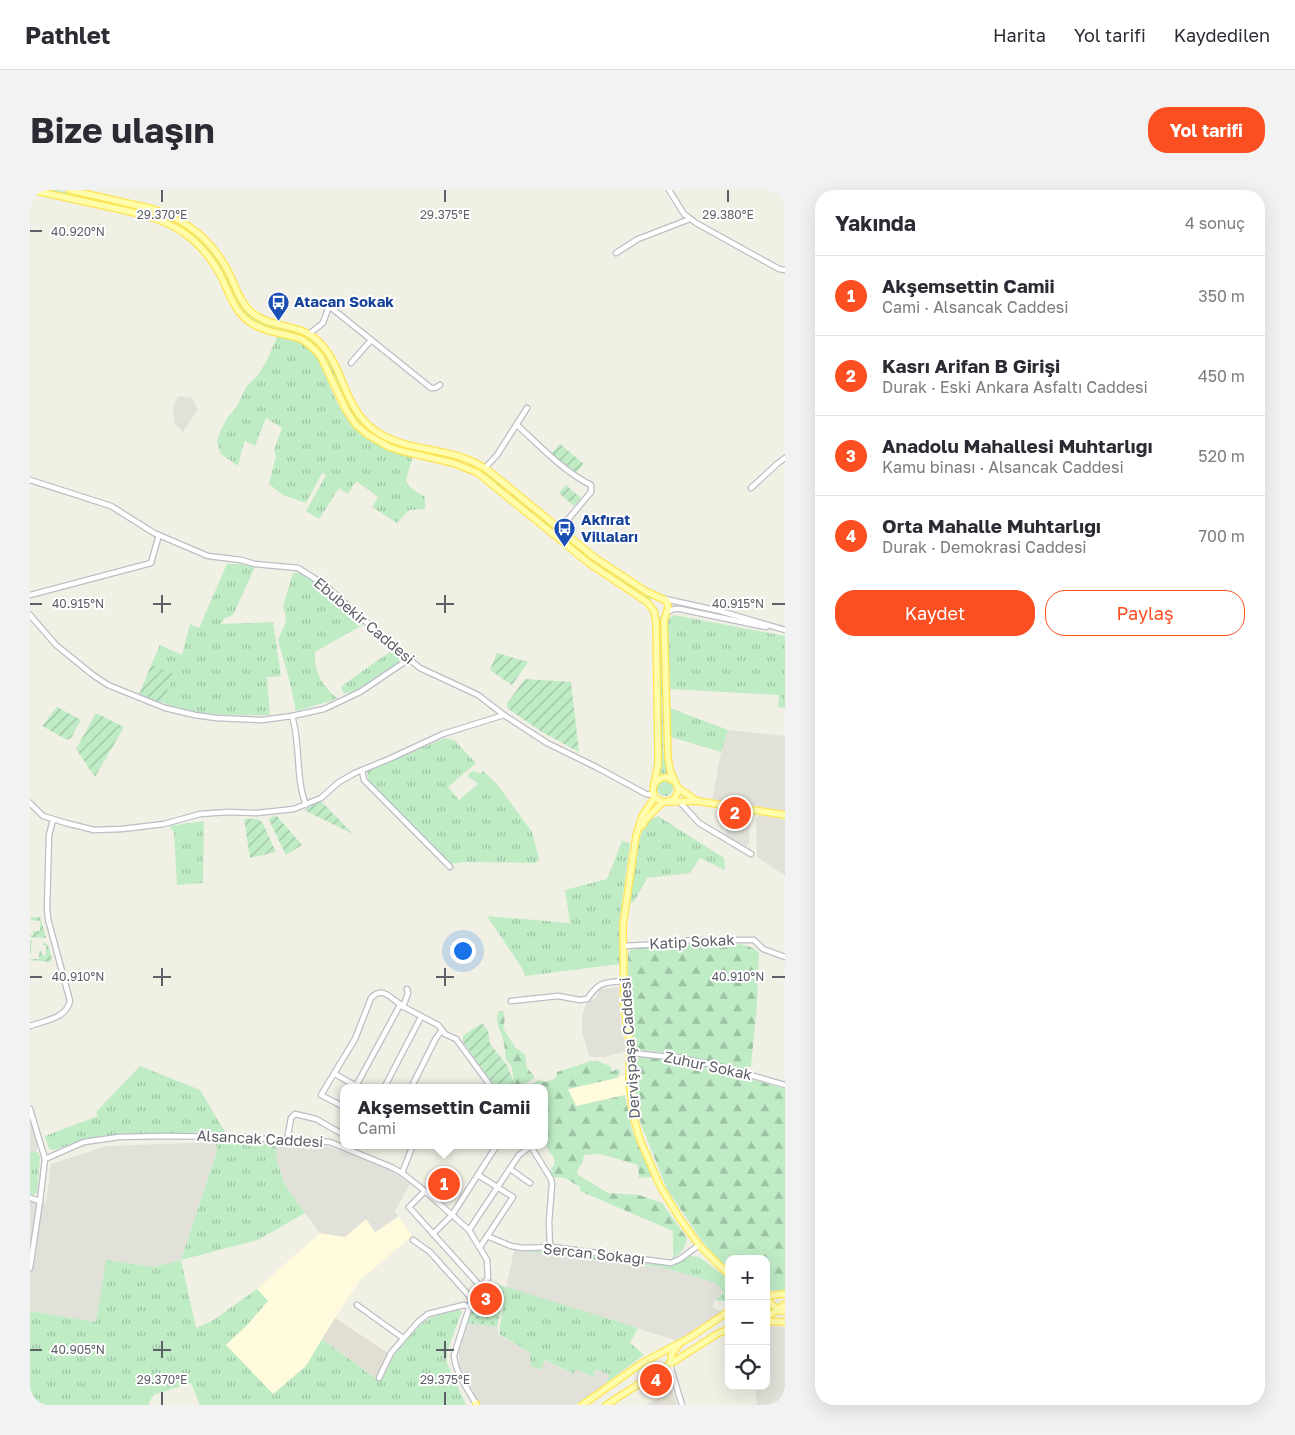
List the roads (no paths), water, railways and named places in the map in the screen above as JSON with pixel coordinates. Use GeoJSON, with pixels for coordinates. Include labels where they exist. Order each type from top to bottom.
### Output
{"type":"FeatureCollection","features":[{"type":"Feature","properties":{"kind":"main road"},"geometry":{"type":"LineString","coordinates":[[31,190],[148,216],[170,224],[183,232],[212,261],[236,307],[244,318],[258,327],[301,339],[318,352],[346,410],[362,430],[378,442],[389,447],[453,462],[478,473],[590,564],[648,602],[659,614],[666,612]]}},
{"type":"Feature","properties":{"kind":"main road"},"geometry":{"type":"LineString","coordinates":[[70,190],[154,209],[188,225],[206,240],[216,252],[242,301],[249,310],[264,321],[297,329],[317,340],[328,353],[354,408],[365,422],[376,431],[389,438],[408,444],[459,455],[485,468],[594,556],[647,592],[666,601],[668,606],[664,620],[667,745],[670,770],[677,786],[676,796],[670,801],[665,802],[647,818],[636,836]]}},
{"type":"Feature","properties":{"kind":"main road"},"geometry":{"type":"LineString","coordinates":[[662,599],[655,601],[653,605],[656,622],[658,742],[658,764],[652,788],[654,796],[658,800],[665,802],[697,801],[785,816]]}},
{"type":"Feature","properties":{"kind":"main road"},"geometry":{"type":"LineString","coordinates":[[654,784],[659,779],[667,777],[697,801]]}},
{"type":"Feature","properties":{"kind":"main road","name":"Dervişpaşa Caddesi"},"geometry":{"type":"LineString","coordinates":[[654,796],[642,816],[636,836],[623,924],[624,1015],[631,1052],[629,1080],[635,1124],[660,1186],[680,1219],[699,1245],[725,1271]]}},
{"type":"Feature","properties":{"kind":"main road"},"geometry":{"type":"LineString","coordinates":[[770,1299],[785,1294]]}},
{"type":"Feature","properties":{"kind":"main road"},"geometry":{"type":"LineString","coordinates":[[770,1302],[778,1310],[785,1312]]}},
{"type":"Feature","properties":{"kind":"main road"},"geometry":{"type":"LineString","coordinates":[[770,1317],[785,1304]]}},
{"type":"Feature","properties":{"kind":"main road"},"geometry":{"type":"LineString","coordinates":[[670,1365],[674,1350],[725,1314]]}},
{"type":"Feature","properties":{"kind":"main road"},"geometry":{"type":"LineString","coordinates":[[770,1320],[785,1322]]}},
{"type":"Feature","properties":{"kind":"main road"},"geometry":{"type":"LineString","coordinates":[[606,1405],[725,1331]]}},
{"type":"Feature","properties":{"kind":"main road"},"geometry":{"type":"LineString","coordinates":[[582,1405],[642,1363],[689,1338]]}},
{"type":"Feature","properties":{"kind":"street"},"geometry":{"type":"LineString","coordinates":[[670,190],[684,214],[690,219],[736,246],[779,269],[785,270]]}},
{"type":"Feature","properties":{"kind":"street"},"geometry":{"type":"LineString","coordinates":[[616,253],[638,239],[690,219]]}},
{"type":"Feature","properties":{"kind":"street"},"geometry":{"type":"LineString","coordinates":[[309,334],[323,323],[328,306],[431,388],[440,385]]}},
{"type":"Feature","properties":{"kind":"street"},"geometry":{"type":"LineString","coordinates":[[351,363],[371,340]]}},
{"type":"Feature","properties":{"kind":"street"},"geometry":{"type":"LineString","coordinates":[[485,468],[497,455],[527,408]]}},
{"type":"Feature","properties":{"kind":"street"},"geometry":{"type":"LineString","coordinates":[[517,425],[578,479],[591,485],[591,492],[560,529]]}},
{"type":"Feature","properties":{"kind":"street"},"geometry":{"type":"LineString","coordinates":[[751,488],[785,458]]}},
{"type":"Feature","properties":{"kind":"street","name":"Ebubekir Caddesi"},"geometry":{"type":"LineString","coordinates":[[30,480],[111,506],[159,535],[208,556],[241,560],[255,564],[298,568],[325,585],[420,668],[478,695],[547,743],[639,791],[654,796]]}},
{"type":"Feature","properties":{"kind":"street"},"geometry":{"type":"LineString","coordinates":[[30,595],[151,563],[159,535]]}},
{"type":"Feature","properties":{"kind":"street"},"geometry":{"type":"LineString","coordinates":[[662,599],[720,611],[775,628],[785,625]]}},
{"type":"Feature","properties":{"kind":"street"},"geometry":{"type":"LineString","coordinates":[[666,612],[680,609],[785,630]]}},
{"type":"Feature","properties":{"kind":"street"},"geometry":{"type":"LineString","coordinates":[[30,615],[56,645],[108,685],[165,708],[195,715],[239,720],[262,720],[324,709],[360,692],[409,659]]}},
{"type":"Feature","properties":{"kind":"street"},"geometry":{"type":"LineString","coordinates":[[30,803],[43,816],[94,830],[164,824],[200,814],[278,812],[294,809],[321,798],[342,780],[362,770],[443,734],[504,714]]}},
{"type":"Feature","properties":{"kind":"street"},"geometry":{"type":"LineString","coordinates":[[292,716],[299,758],[301,793],[306,805]]}},
{"type":"Feature","properties":{"kind":"street"},"geometry":{"type":"LineString","coordinates":[[362,770],[364,780],[450,867]]}},
{"type":"Feature","properties":{"kind":"street"},"geometry":{"type":"LineString","coordinates":[[679,801],[699,824],[751,854]]}},
{"type":"Feature","properties":{"kind":"street"},"geometry":{"type":"LineString","coordinates":[[30,1026],[62,1014],[68,1009],[70,1004],[47,909],[49,835],[53,820]]}},
{"type":"Feature","properties":{"kind":"street","name":"Katip Sokak"},"geometry":{"type":"LineString","coordinates":[[624,946],[693,940],[754,940],[763,949],[785,957]]}},
{"type":"Feature","properties":{"kind":"street"},"geometry":{"type":"LineString","coordinates":[[511,1001],[558,996],[580,1000],[587,999],[595,987],[603,983],[624,980]]}},
{"type":"Feature","properties":{"kind":"street"},"geometry":{"type":"LineString","coordinates":[[360,1084],[408,993],[407,989]]}},
{"type":"Feature","properties":{"kind":"street"},"geometry":{"type":"LineString","coordinates":[[340,1105],[321,1095],[355,1039],[371,998],[376,992],[383,992],[401,1006],[438,1025],[445,1034],[456,1039],[489,1084]]}},
{"type":"Feature","properties":{"kind":"street"},"geometry":{"type":"LineString","coordinates":[[386,1084],[421,1017]]}},
{"type":"Feature","properties":{"kind":"street"},"geometry":{"type":"LineString","coordinates":[[413,1084],[436,1038],[442,1030]]}},
{"type":"Feature","properties":{"kind":"street","name":"Zuhur Sokak"},"geometry":{"type":"LineString","coordinates":[[631,1052],[672,1057],[719,1066],[785,1085]]}},
{"type":"Feature","properties":{"kind":"street"},"geometry":{"type":"LineString","coordinates":[[335,1074],[353,1084]]}},
{"type":"Feature","properties":{"kind":"street"},"geometry":{"type":"LineString","coordinates":[[30,1109],[45,1158],[30,1268]]}},
{"type":"Feature","properties":{"kind":"street"},"geometry":{"type":"LineString","coordinates":[[287,1140],[291,1118],[295,1114],[316,1119],[340,1133]]}},
{"type":"Feature","properties":{"kind":"street","name":"Alsancak Caddesi"},"geometry":{"type":"LineString","coordinates":[[45,1158],[84,1142],[119,1137],[230,1137],[330,1142],[340,1145]]}},
{"type":"Feature","properties":{"kind":"street","name":"Alsancak Caddesi"},"geometry":{"type":"LineString","coordinates":[[354,1149],[402,1173],[425,1191],[469,1230],[487,1260],[488,1278],[472,1299],[454,1355],[457,1369],[476,1405]]}},
{"type":"Feature","properties":{"kind":"street"},"geometry":{"type":"LineString","coordinates":[[402,1173],[411,1149]]}},
{"type":"Feature","properties":{"kind":"street"},"geometry":{"type":"LineString","coordinates":[[433,1234],[452,1216],[494,1149]]}},
{"type":"Feature","properties":{"kind":"street"},"geometry":{"type":"LineString","coordinates":[[469,1230],[519,1155],[526,1149]]}},
{"type":"Feature","properties":{"kind":"street"},"geometry":{"type":"LineString","coordinates":[[532,1149],[552,1184],[549,1222],[550,1247]]}},
{"type":"Feature","properties":{"kind":"street"},"geometry":{"type":"LineString","coordinates":[[510,1169],[530,1183]]}},
{"type":"Feature","properties":{"kind":"street"},"geometry":{"type":"LineString","coordinates":[[478,1175],[513,1198],[480,1247]]}},
{"type":"Feature","properties":{"kind":"street"},"geometry":{"type":"LineString","coordinates":[[425,1191],[409,1207],[481,1287]]}},
{"type":"Feature","properties":{"kind":"street"},"geometry":{"type":"LineString","coordinates":[[30,1198],[40,1201]]}},
{"type":"Feature","properties":{"kind":"street","name":"Sercan Sokağı"},"geometry":{"type":"LineString","coordinates":[[487,1236],[511,1246],[523,1248],[550,1247],[671,1262],[680,1259],[699,1245]]}},
{"type":"Feature","properties":{"kind":"street"},"geometry":{"type":"LineString","coordinates":[[413,1240],[430,1252],[472,1299]]}},
{"type":"Feature","properties":{"kind":"street"},"geometry":{"type":"LineString","coordinates":[[358,1305],[404,1338]]}},
{"type":"Feature","properties":{"kind":"street"},"geometry":{"type":"LineString","coordinates":[[379,1378],[391,1353],[418,1322],[428,1314],[464,1305],[469,1307]]}},
{"type":"Feature","properties":{"kind":"street"},"geometry":{"type":"LineString","coordinates":[[670,1365],[682,1405]]}},
{"type":"Feature","properties":{"kind":"place","name":"Atacan Sokak"},"geometry":{"type":"Point","coordinates":[278,321]}},
{"type":"Feature","properties":{"kind":"place","name":"Akfırat Villaları"},"geometry":{"type":"Point","coordinates":[565,548]}},
{"type":"Feature","properties":{"kind":"place","name":"Kasrı Arifan B Girişi"},"geometry":{"type":"Point","coordinates":[735,813]}},
{"type":"Feature","properties":{"kind":"place","name":"Akşemsettin Camii"},"geometry":{"type":"Point","coordinates":[444,1184]}},
{"type":"Feature","properties":{"kind":"place","name":"Anadolu Mahallesi Muhtarlığı"},"geometry":{"type":"Point","coordinates":[486,1299]}},
{"type":"Feature","properties":{"kind":"place","name":"Orta Mahalle Muhtarlığı"},"geometry":{"type":"Point","coordinates":[656,1380]}}]}
